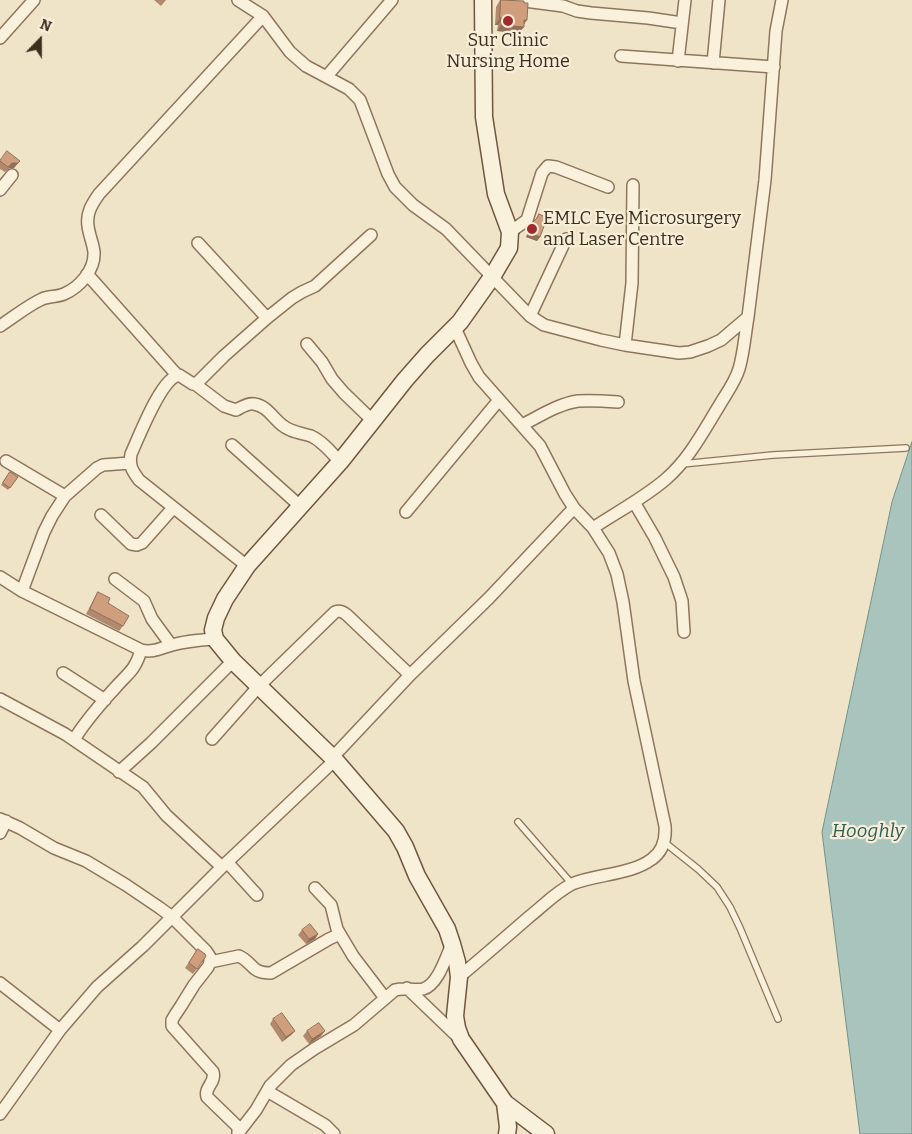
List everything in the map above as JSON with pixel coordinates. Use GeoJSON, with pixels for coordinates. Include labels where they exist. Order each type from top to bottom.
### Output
{"type":"FeatureCollection","features":[{"type":"Feature","properties":{"kind":"main road"},"geometry":{"type":"LineString","coordinates":[[483,0],[484,117],[496,194],[510,232],[509,248],[492,277],[455,328],[405,380],[340,462],[247,566],[225,599],[216,618],[213,630],[215,639],[233,661],[334,759],[396,831],[405,846],[417,876],[447,929],[452,944],[459,977],[455,1016],[456,1028],[461,1040],[505,1103],[546,1134]]}},
{"type":"Feature","properties":{"kind":"main road"},"geometry":{"type":"LineString","coordinates":[[505,1103],[508,1134]]}},
{"type":"Feature","properties":{"kind":"street"},"geometry":{"type":"LineString","coordinates":[[0,38],[34,0]]}},
{"type":"Feature","properties":{"kind":"street"},"geometry":{"type":"LineString","coordinates":[[238,0],[263,16],[290,52],[306,66],[349,89],[360,100],[388,174],[395,187],[413,205],[446,229],[530,316],[544,325],[625,345],[679,353],[690,352],[721,340],[748,316]]}},
{"type":"Feature","properties":{"kind":"street"},"geometry":{"type":"LineString","coordinates":[[327,76],[392,0]]}},
{"type":"Feature","properties":{"kind":"street"},"geometry":{"type":"LineString","coordinates":[[517,0],[563,6],[577,11],[682,23]]}},
{"type":"Feature","properties":{"kind":"street"},"geometry":{"type":"LineString","coordinates":[[678,61],[685,0]]}},
{"type":"Feature","properties":{"kind":"street"},"geometry":{"type":"LineString","coordinates":[[713,63],[719,0]]}},
{"type":"Feature","properties":{"kind":"street"},"geometry":{"type":"LineString","coordinates":[[593,528],[653,489],[682,464],[731,387],[738,371],[743,354],[765,180],[776,31],[782,0]]}},
{"type":"Feature","properties":{"kind":"street"},"geometry":{"type":"LineString","coordinates":[[0,326],[43,299],[64,294],[80,284],[88,274],[94,254],[88,226],[88,214],[99,194],[263,16]]}},
{"type":"Feature","properties":{"kind":"street"},"geometry":{"type":"LineString","coordinates":[[621,56],[774,67]]}},
{"type":"Feature","properties":{"kind":"street"},"geometry":{"type":"LineString","coordinates":[[510,232],[527,220],[542,173],[548,166],[556,167],[608,187]]}},
{"type":"Feature","properties":{"kind":"street"},"geometry":{"type":"LineString","coordinates":[[0,190],[12,175]]}},
{"type":"Feature","properties":{"kind":"street"},"geometry":{"type":"LineString","coordinates":[[625,345],[632,283],[633,185]]}},
{"type":"Feature","properties":{"kind":"street"},"geometry":{"type":"LineString","coordinates":[[195,384],[267,318],[292,298],[315,286],[370,235]]}},
{"type":"Feature","properties":{"kind":"street"},"geometry":{"type":"LineString","coordinates":[[530,316],[566,239]]}},
{"type":"Feature","properties":{"kind":"street"},"geometry":{"type":"LineString","coordinates":[[198,243],[267,318]]}},
{"type":"Feature","properties":{"kind":"street"},"geometry":{"type":"LineString","coordinates":[[88,274],[177,375],[195,384],[224,406],[236,410],[252,403],[266,408],[288,429],[319,441],[340,462]]}},
{"type":"Feature","properties":{"kind":"street"},"geometry":{"type":"LineString","coordinates":[[455,328],[479,377],[540,446],[574,508],[593,528],[609,553],[617,574],[623,602],[634,681],[666,826],[664,842],[660,851],[652,859],[639,867],[572,884],[554,896],[459,977]]}},
{"type":"Feature","properties":{"kind":"street"},"geometry":{"type":"LineString","coordinates":[[307,344],[322,362],[332,379],[373,422]]}},
{"type":"Feature","properties":{"kind":"street"},"geometry":{"type":"LineString","coordinates":[[177,375],[160,392],[131,454],[130,463],[133,472],[139,480],[247,566]]}},
{"type":"Feature","properties":{"kind":"street"},"geometry":{"type":"LineString","coordinates":[[406,512],[499,400]]}},
{"type":"Feature","properties":{"kind":"street"},"geometry":{"type":"LineString","coordinates":[[522,425],[558,406],[576,402],[618,402]]}},
{"type":"Feature","properties":{"kind":"street"},"geometry":{"type":"LineString","coordinates":[[232,445],[300,506]]}},
{"type":"Feature","properties":{"kind":"street"},"geometry":{"type":"LineString","coordinates":[[6,461],[65,496]]}},
{"type":"Feature","properties":{"kind":"street"},"geometry":{"type":"LineString","coordinates":[[22,591],[44,532],[65,496],[97,468],[103,465],[130,463]]}},
{"type":"Feature","properties":{"kind":"street"},"geometry":{"type":"LineString","coordinates":[[634,502],[655,538],[674,577],[682,601],[684,632]]}},
{"type":"Feature","properties":{"kind":"street"},"geometry":{"type":"LineString","coordinates":[[101,515],[132,544],[137,545],[142,543],[173,508]]}},
{"type":"Feature","properties":{"kind":"street"},"geometry":{"type":"LineString","coordinates":[[0,1114],[60,1030],[97,987],[143,946],[334,759],[410,675],[489,598],[574,508]]}},
{"type":"Feature","properties":{"kind":"street"},"geometry":{"type":"LineString","coordinates":[[1,579],[141,650],[152,651],[190,641],[215,639]]}},
{"type":"Feature","properties":{"kind":"street"},"geometry":{"type":"LineString","coordinates":[[115,579],[144,601],[152,619],[171,645]]}},
{"type":"Feature","properties":{"kind":"street"},"geometry":{"type":"LineString","coordinates":[[212,739],[259,686],[331,615],[338,611],[347,615],[410,675]]}},
{"type":"Feature","properties":{"kind":"street"},"geometry":{"type":"LineString","coordinates":[[74,740],[83,726],[131,672],[141,650]]}},
{"type":"Feature","properties":{"kind":"street"},"geometry":{"type":"LineString","coordinates":[[119,772],[151,743],[233,661]]}},
{"type":"Feature","properties":{"kind":"street"},"geometry":{"type":"LineString","coordinates":[[62,673],[105,700]]}},
{"type":"Feature","properties":{"kind":"street"},"geometry":{"type":"LineString","coordinates":[[0,699],[49,724],[143,788],[166,815],[225,864],[257,895]]}},
{"type":"Feature","properties":{"kind":"street"},"geometry":{"type":"LineString","coordinates":[[0,833],[3,820],[54,848],[86,861],[160,908],[172,917],[206,951],[210,958],[208,967],[174,1015],[172,1026],[213,1072],[213,1081],[207,1090],[207,1096],[238,1127],[239,1133]]}},
{"type":"Feature","properties":{"kind":"street"},"geometry":{"type":"LineString","coordinates":[[315,888],[331,905],[337,929],[385,998]]}},
{"type":"Feature","properties":{"kind":"street"},"geometry":{"type":"LineString","coordinates":[[210,962],[239,956],[258,971],[263,973],[271,972],[340,934]]}},
{"type":"Feature","properties":{"kind":"street"},"geometry":{"type":"LineString","coordinates":[[239,1133],[256,1110],[270,1086],[291,1065],[354,1025],[396,990],[402,988],[423,989],[431,984],[438,976],[452,944]]}},
{"type":"Feature","properties":{"kind":"street"},"geometry":{"type":"LineString","coordinates":[[0,983],[60,1030]]}},
{"type":"Feature","properties":{"kind":"street"},"geometry":{"type":"LineString","coordinates":[[407,988],[461,1040]]}},
{"type":"Feature","properties":{"kind":"street"},"geometry":{"type":"LineString","coordinates":[[267,1091],[325,1125],[334,1134]]}},
{"type":"Feature","properties":{"kind":"lane"},"geometry":{"type":"LineString","coordinates":[[682,464],[773,455],[906,448]]}},
{"type":"Feature","properties":{"kind":"lane"},"geometry":{"type":"LineString","coordinates":[[518,822],[572,884]]}},
{"type":"Feature","properties":{"kind":"lane"},"geometry":{"type":"LineString","coordinates":[[664,842],[717,887],[730,907],[778,1019]]}},
{"type":"Feature","properties":{"kind":"water","name":"Hooghly"},"geometry":{"type":"Polygon","coordinates":[[[912,442],[912,1134],[860,1134],[822,832],[892,502],[912,442]]]}},
{"type":"Feature","properties":{"kind":"building"},"geometry":{"type":"Polygon","coordinates":[[[501,0],[524,1],[524,3],[528,3],[527,20],[524,20],[524,27],[502,23],[503,18],[500,18],[501,0]]]}},
{"type":"Feature","properties":{"kind":"building"},"geometry":{"type":"Polygon","coordinates":[[[7,151],[20,161],[12,163],[8,167],[0,161],[7,151]]]}},
{"type":"Feature","properties":{"kind":"building"},"geometry":{"type":"Polygon","coordinates":[[[539,214],[547,218],[540,237],[529,232],[539,214]]]}},
{"type":"Feature","properties":{"kind":"building"},"geometry":{"type":"Polygon","coordinates":[[[10,472],[18,477],[10,488],[3,483],[10,472]]]}},
{"type":"Feature","properties":{"kind":"building"},"geometry":{"type":"Polygon","coordinates":[[[98,592],[110,598],[108,603],[129,616],[123,626],[90,609],[98,592]]]}},
{"type":"Feature","properties":{"kind":"building"},"geometry":{"type":"Polygon","coordinates":[[[310,924],[318,934],[309,939],[302,930],[310,924]]]}},
{"type":"Feature","properties":{"kind":"building"},"geometry":{"type":"Polygon","coordinates":[[[198,949],[206,956],[197,969],[189,963],[198,949]]]}},
{"type":"Feature","properties":{"kind":"building"},"geometry":{"type":"Polygon","coordinates":[[[282,1013],[295,1031],[286,1037],[273,1019],[282,1013]]]}},
{"type":"Feature","properties":{"kind":"building"},"geometry":{"type":"Polygon","coordinates":[[[319,1023],[325,1031],[312,1039],[307,1031],[319,1023]]]}},
{"type":"Feature","properties":{"kind":"place","name":"Sur Clinic Nursing Home"},"geometry":{"type":"Point","coordinates":[508,21]}},
{"type":"Feature","properties":{"kind":"place","name":"EMLC Eye Microsurgery and Laser Centre"},"geometry":{"type":"Point","coordinates":[532,229]}}]}
